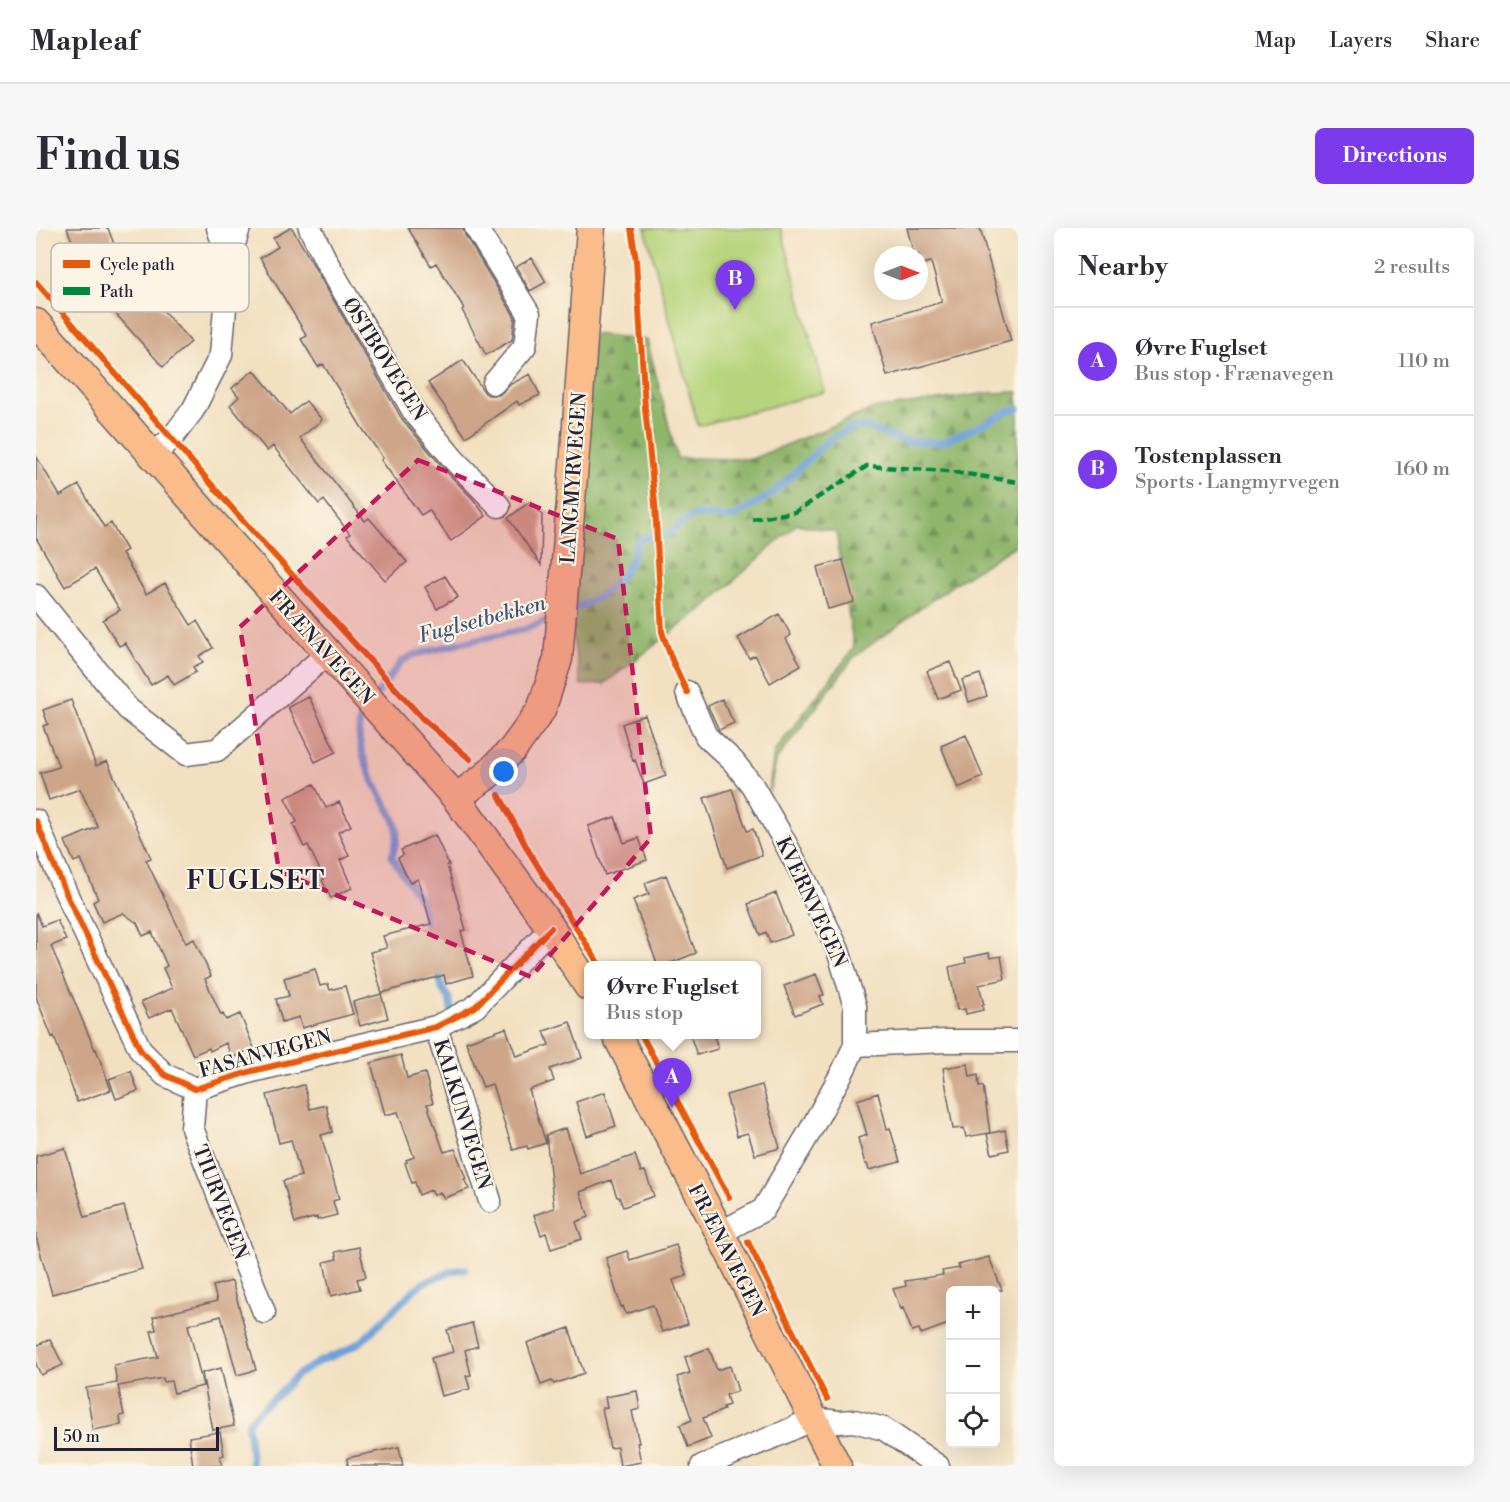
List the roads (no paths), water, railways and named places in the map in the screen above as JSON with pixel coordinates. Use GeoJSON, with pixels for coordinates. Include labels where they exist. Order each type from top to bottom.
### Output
{"type":"FeatureCollection","features":[{"type":"Feature","properties":{"kind":"main road","name":"LANGMYRVEGEN"},"geometry":{"type":"LineString","coordinates":[[456,798],[486,777],[513,749],[541,710],[558,659],[591,228]]}},
{"type":"Feature","properties":{"kind":"main road","name":"FRÆNAVEGEN"},"geometry":{"type":"LineString","coordinates":[[36,323],[456,798],[550,928],[584,980]]}},
{"type":"Feature","properties":{"kind":"main road","name":"FRÆNAVEGEN"},"geometry":{"type":"LineString","coordinates":[[618,1039],[720,1233],[837,1466]]}},
{"type":"Feature","properties":{"kind":"street"},"geometry":{"type":"LineString","coordinates":[[218,228],[223,243]]}},
{"type":"Feature","properties":{"kind":"street"},"geometry":{"type":"LineString","coordinates":[[234,243],[239,228]]}},
{"type":"Feature","properties":{"kind":"street","name":"ØSTBOVEGEN"},"geometry":{"type":"LineString","coordinates":[[310,228],[326,261],[414,411],[455,461],[499,506]]}},
{"type":"Feature","properties":{"kind":"street"},"geometry":{"type":"LineString","coordinates":[[476,228],[529,314],[525,346],[494,383]]}},
{"type":"Feature","properties":{"kind":"street"},"geometry":{"type":"LineString","coordinates":[[153,454],[171,439],[193,410],[221,355],[225,312]]}},
{"type":"Feature","properties":{"kind":"street"},"geometry":{"type":"LineString","coordinates":[[36,596],[128,708],[186,754],[217,750],[328,653]]}},
{"type":"Feature","properties":{"kind":"street","name":"KVERNVEGEN"},"geometry":{"type":"LineString","coordinates":[[687,693],[706,735],[733,761],[752,785],[806,882],[838,950],[855,1006],[855,1045],[809,1133],[763,1210],[720,1233]]}},
{"type":"Feature","properties":{"kind":"street","name":"FASANVEGEN"},"geometry":{"type":"LineString","coordinates":[[36,821],[65,891],[141,1051],[165,1075],[195,1089],[252,1071],[436,1027],[475,1007],[550,928]]}},
{"type":"Feature","properties":{"kind":"street","name":"KALKUNVEGEN"},"geometry":{"type":"LineString","coordinates":[[436,1027],[490,1201]]}},
{"type":"Feature","properties":{"kind":"street"},"geometry":{"type":"LineString","coordinates":[[855,1045],[1018,1041]]}},
{"type":"Feature","properties":{"kind":"street","name":"TIURVEGEN"},"geometry":{"type":"LineString","coordinates":[[195,1089],[192,1128],[264,1312]]}},
{"type":"Feature","properties":{"kind":"street"},"geometry":{"type":"LineString","coordinates":[[702,1466],[813,1419],[854,1421],[884,1429],[938,1466]]}},
{"type":"Feature","properties":{"kind":"waterway","name":"Fuglsetbekken"},"geometry":{"type":"LineString","coordinates":[[568,612],[593,599],[616,583],[629,565],[638,541],[667,534],[697,515],[735,516],[772,494],[828,441],[850,428],[866,427],[904,441],[942,442],[1008,411],[1018,409]]}},
{"type":"Feature","properties":{"kind":"waterway","name":"Fuglsetbekken"},"geometry":{"type":"LineString","coordinates":[[375,697],[401,662],[413,655],[526,629],[555,617]]}},
{"type":"Feature","properties":{"kind":"waterway","name":"Fuglsetbekken"},"geometry":{"type":"LineString","coordinates":[[366,708],[359,728],[362,752],[371,776],[396,824],[397,837],[392,857],[421,901],[428,932]]}},
{"type":"Feature","properties":{"kind":"waterway","name":"Fuglsetbekken"},"geometry":{"type":"LineString","coordinates":[[438,969],[442,989],[449,998],[451,1009]]}},
{"type":"Feature","properties":{"kind":"waterway","name":"Fuglsetbekken"},"geometry":{"type":"LineString","coordinates":[[252,1466],[248,1426],[250,1420],[297,1375],[362,1341],[425,1282],[453,1271],[465,1269]]}},
{"type":"Feature","properties":{"kind":"place","name":"Tostenplassen"},"geometry":{"type":"Point","coordinates":[735,310]}},
{"type":"Feature","properties":{"kind":"place","name":"Øvre Fuglset"},"geometry":{"type":"Point","coordinates":[672,1108]}},
{"type":"Feature","properties":{"kind":"district","name":"FUGLSET"},"geometry":{"type":"Point","coordinates":[256,880]}}]}
